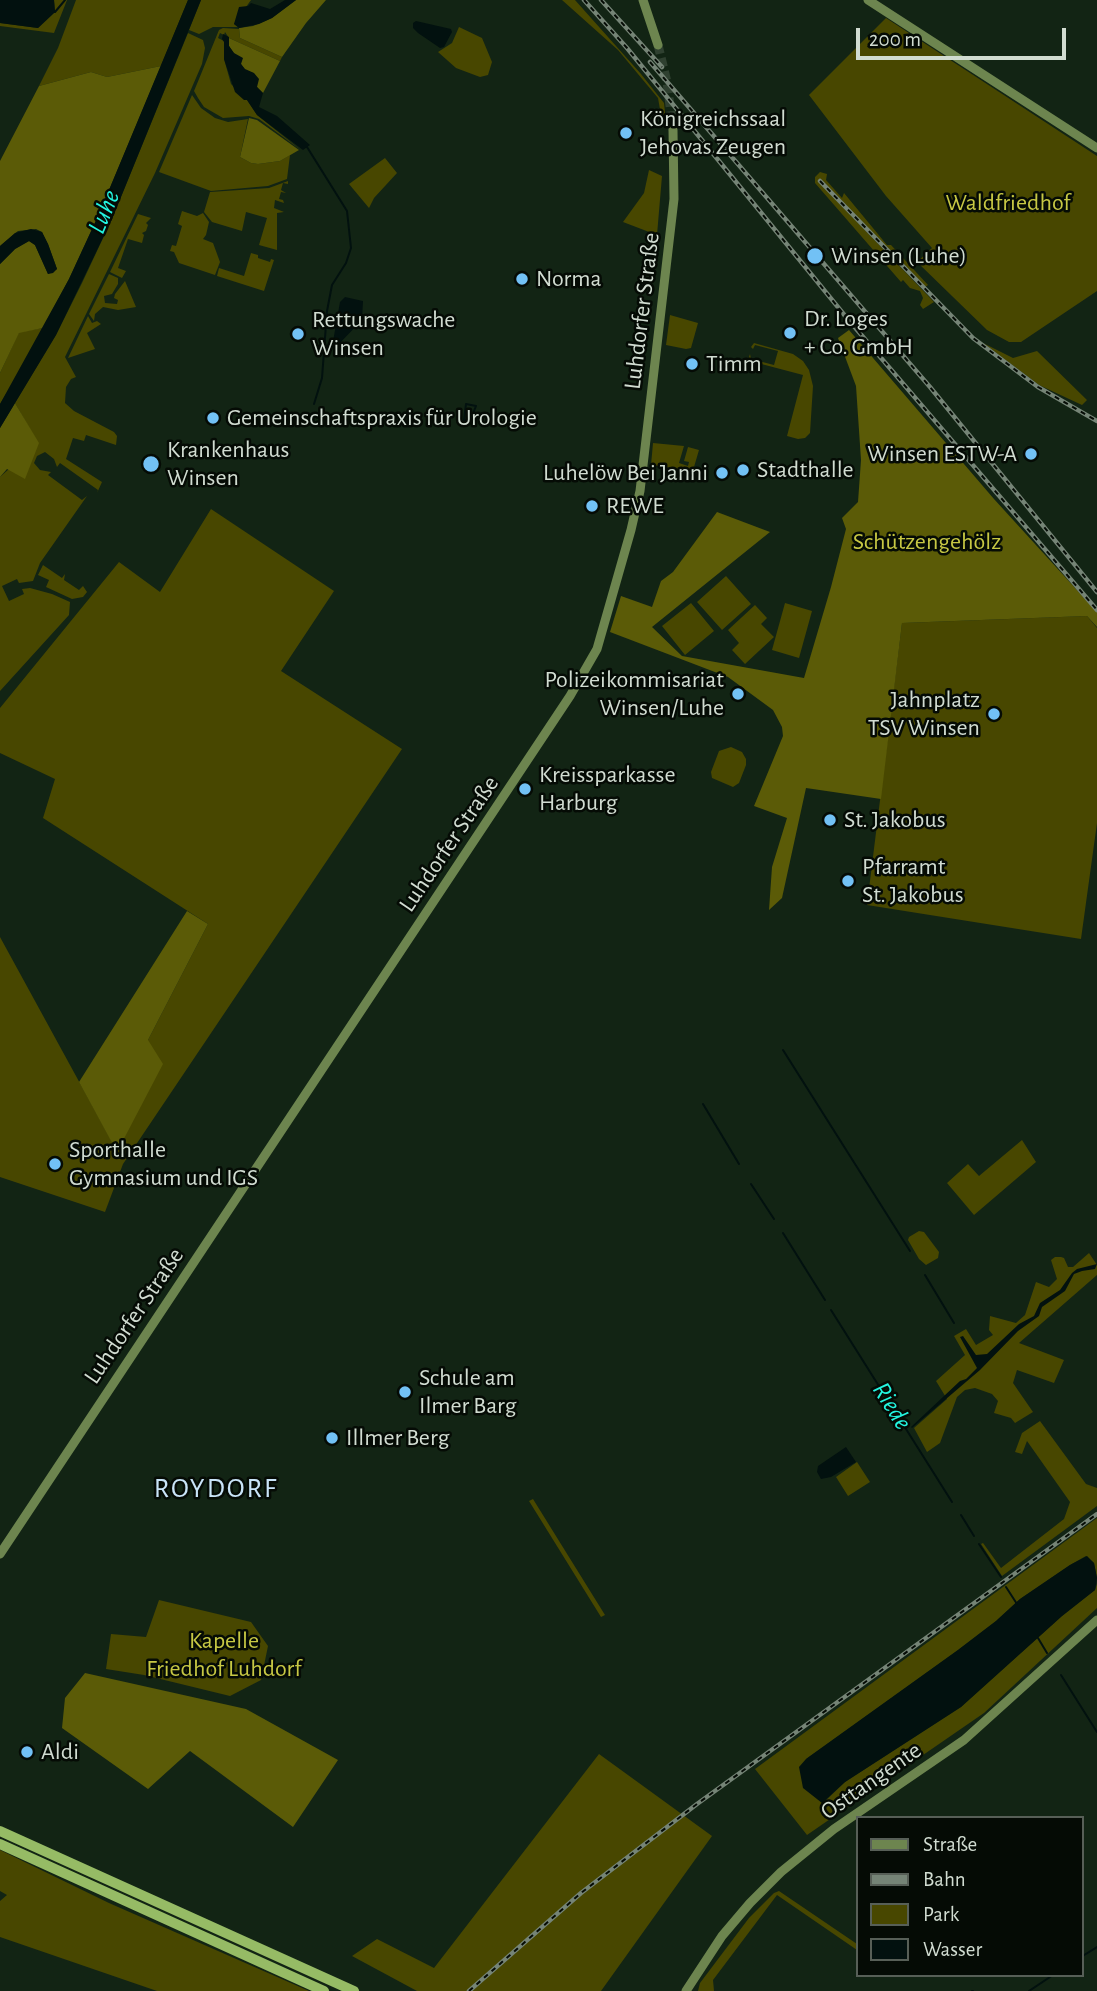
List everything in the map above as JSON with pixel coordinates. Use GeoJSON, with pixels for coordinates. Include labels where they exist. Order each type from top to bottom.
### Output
{"type":"FeatureCollection","features":[{"type":"Feature","properties":{"kind":"highway"},"geometry":{"type":"LineString","coordinates":[[0,1831],[354,1991]]}},
{"type":"Feature","properties":{"kind":"highway"},"geometry":{"type":"LineString","coordinates":[[0,1843],[324,1991]]}},
{"type":"Feature","properties":{"kind":"main road"},"geometry":{"type":"LineString","coordinates":[[643,0],[658,46]]}},
{"type":"Feature","properties":{"kind":"main road"},"geometry":{"type":"LineString","coordinates":[[869,0],[1097,148]]}},
{"type":"Feature","properties":{"kind":"main road","name":"Luhdorfer Straße"},"geometry":{"type":"LineString","coordinates":[[0,1554],[570,696],[597,649],[640,491],[674,199],[673,131]]}},
{"type":"Feature","properties":{"kind":"main road","name":"Osttangente"},"geometry":{"type":"LineString","coordinates":[[686,1991],[729,1928],[781,1872],[834,1829],[964,1740],[1097,1620]]}},
{"type":"Feature","properties":{"kind":"green space"},"geometry":{"type":"Polygon","coordinates":[[[54,0],[67,0],[54,33],[0,26],[0,23],[38,28],[55,12],[54,0]]]}},
{"type":"Feature","properties":{"kind":"green space"},"geometry":{"type":"Polygon","coordinates":[[[76,0],[188,0],[161,66],[107,77],[91,72],[39,86],[58,48],[76,0]]]}},
{"type":"Feature","properties":{"kind":"green space"},"geometry":{"type":"Polygon","coordinates":[[[201,0],[251,0],[234,24],[238,27],[213,27],[199,34],[189,30],[201,0]]]}},
{"type":"Feature","properties":{"kind":"green space"},"geometry":{"type":"Polygon","coordinates":[[[296,0],[326,0],[282,57],[240,38],[239,28],[253,26],[272,18],[296,0]]]}},
{"type":"Feature","properties":{"kind":"green space"},"geometry":{"type":"Polygon","coordinates":[[[562,0],[575,0],[641,74],[664,103],[666,122],[662,121],[658,98],[618,50],[562,0]]]}},
{"type":"Feature","properties":{"kind":"green space","name":"Waldfriedhof"},"geometry":{"type":"Polygon","coordinates":[[[886,18],[1097,156],[1097,291],[1021,342],[1009,342],[987,330],[917,262],[932,248],[886,196],[809,95],[886,18]]]}},
{"type":"Feature","properties":{"kind":"green space"},"geometry":{"type":"Polygon","coordinates":[[[459,27],[482,38],[492,62],[488,75],[480,77],[456,68],[438,52],[452,43],[459,27]]]}},
{"type":"Feature","properties":{"kind":"green space"},"geometry":{"type":"Polygon","coordinates":[[[239,29],[240,38],[282,57],[280,61],[229,38],[225,32],[224,35],[220,33],[218,38],[224,41],[224,59],[231,84],[257,115],[302,151],[259,119],[249,116],[223,118],[204,107],[198,98],[194,91],[219,30],[239,29]]]}},
{"type":"Feature","properties":{"kind":"green space"},"geometry":{"type":"Polygon","coordinates":[[[188,33],[203,40],[205,48],[202,64],[155,173],[65,357],[76,377],[71,379],[66,387],[65,403],[74,411],[114,432],[117,436],[116,445],[86,435],[84,441],[73,438],[66,459],[102,482],[97,493],[98,490],[60,463],[57,467],[54,459],[45,452],[37,456],[34,463],[40,470],[51,472],[48,475],[82,500],[87,496],[40,563],[33,581],[19,583],[17,579],[2,586],[9,601],[24,594],[22,589],[30,588],[52,594],[70,602],[69,615],[0,691],[0,477],[38,443],[15,403],[56,335],[112,219],[188,33]]]}},
{"type":"Feature","properties":{"kind":"green space"},"geometry":{"type":"Polygon","coordinates":[[[229,38],[280,61],[263,93],[257,87],[253,73],[245,70],[229,46],[229,38]]]}},
{"type":"Feature","properties":{"kind":"green space"},"geometry":{"type":"Polygon","coordinates":[[[161,66],[69,279],[43,328],[19,333],[0,373],[0,264],[15,249],[29,241],[35,245],[48,274],[57,269],[42,232],[36,229],[18,231],[0,246],[0,161],[39,86],[91,72],[107,77],[161,66]]]}},
{"type":"Feature","properties":{"kind":"green space"},"geometry":{"type":"Polygon","coordinates":[[[192,95],[201,108],[215,118],[228,122],[248,119],[240,157],[258,164],[280,161],[290,155],[287,179],[268,186],[211,191],[159,172],[192,95]]]}},
{"type":"Feature","properties":{"kind":"green space"},"geometry":{"type":"Polygon","coordinates":[[[249,118],[257,120],[299,150],[280,161],[258,164],[240,157],[249,118]]]}},
{"type":"Feature","properties":{"kind":"green space"},"geometry":{"type":"Polygon","coordinates":[[[385,158],[397,173],[374,198],[369,208],[349,184],[385,158]]]}},
{"type":"Feature","properties":{"kind":"green space"},"geometry":{"type":"Polygon","coordinates":[[[649,170],[662,176],[657,235],[623,222],[644,193],[649,170]]]}},
{"type":"Feature","properties":{"kind":"green space"},"geometry":{"type":"Polygon","coordinates":[[[820,172],[827,174],[826,180],[842,198],[844,193],[887,245],[891,245],[928,285],[925,287],[820,179],[818,181],[934,302],[923,309],[920,305],[923,298],[920,291],[910,288],[903,280],[901,282],[815,183],[815,177],[820,172]]]}},
{"type":"Feature","properties":{"kind":"green space"},"geometry":{"type":"Polygon","coordinates":[[[288,181],[288,184],[283,183],[281,190],[286,193],[281,192],[279,199],[284,203],[275,200],[274,208],[284,212],[277,213],[277,250],[259,245],[267,218],[246,212],[242,231],[212,222],[204,212],[210,192],[269,188],[288,181]]]}},
{"type":"Feature","properties":{"kind":"green space"},"geometry":{"type":"Polygon","coordinates":[[[182,211],[197,216],[203,213],[209,222],[203,239],[213,243],[220,262],[215,275],[179,263],[174,252],[170,251],[172,245],[176,246],[182,226],[178,224],[182,211]]]}},
{"type":"Feature","properties":{"kind":"green space"},"geometry":{"type":"Polygon","coordinates":[[[138,214],[151,218],[146,223],[146,231],[142,233],[142,243],[128,239],[118,268],[126,271],[122,278],[110,272],[138,214]]]}},
{"type":"Feature","properties":{"kind":"green space"},"geometry":{"type":"Polygon","coordinates":[[[251,253],[270,262],[271,259],[274,260],[264,291],[217,276],[219,268],[244,276],[251,253]]]}},
{"type":"Feature","properties":{"kind":"green space"},"geometry":{"type":"Polygon","coordinates":[[[109,274],[118,278],[118,284],[112,294],[104,296],[105,303],[117,304],[115,294],[125,281],[136,307],[118,310],[103,307],[95,314],[94,321],[89,314],[109,274]]]}},
{"type":"Feature","properties":{"kind":"green space"},"geometry":{"type":"Polygon","coordinates":[[[670,315],[698,323],[691,348],[666,345],[670,315]]]}},
{"type":"Feature","properties":{"kind":"green space"},"geometry":{"type":"Polygon","coordinates":[[[88,316],[92,323],[97,321],[101,324],[87,333],[95,349],[68,358],[88,316]]]}},
{"type":"Feature","properties":{"kind":"green space"},"geometry":{"type":"Polygon","coordinates":[[[43,328],[0,404],[0,373],[19,332],[43,328]]]}},
{"type":"Feature","properties":{"kind":"green space","name":"Schützengehölz"},"geometry":{"type":"Polygon","coordinates":[[[849,330],[994,499],[1097,612],[1097,627],[1087,616],[902,623],[881,799],[806,788],[782,898],[769,910],[772,867],[787,818],[754,806],[783,736],[782,727],[773,710],[728,677],[610,632],[621,596],[652,607],[661,581],[673,572],[717,512],[770,532],[652,627],[682,656],[804,678],[846,529],[842,518],[858,502],[861,460],[856,386],[838,338],[849,330]]]}},
{"type":"Feature","properties":{"kind":"green space"},"geometry":{"type":"Polygon","coordinates":[[[754,343],[793,354],[803,361],[809,370],[813,386],[810,433],[805,438],[787,436],[803,375],[750,361],[746,366],[750,354],[751,359],[774,365],[778,351],[755,345],[753,349],[751,347],[754,343]]]}},
{"type":"Feature","properties":{"kind":"green space"},"geometry":{"type":"Polygon","coordinates":[[[983,343],[1013,358],[1037,351],[1087,400],[1082,405],[1039,385],[983,343]]]}},
{"type":"Feature","properties":{"kind":"green space"},"geometry":{"type":"Polygon","coordinates":[[[15,403],[39,443],[25,479],[7,469],[0,477],[0,428],[15,403]]]}},
{"type":"Feature","properties":{"kind":"green space"},"geometry":{"type":"Polygon","coordinates":[[[653,443],[684,446],[679,463],[688,466],[689,462],[684,461],[688,447],[699,450],[694,467],[701,469],[701,472],[651,465],[653,443]]]}},
{"type":"Feature","properties":{"kind":"green space"},"geometry":{"type":"Polygon","coordinates":[[[211,509],[334,591],[281,671],[402,749],[123,1164],[105,1212],[0,1177],[0,937],[117,1151],[148,1040],[208,924],[43,818],[55,779],[0,753],[0,708],[119,562],[160,592],[211,509]]]}},
{"type":"Feature","properties":{"kind":"green space"},"geometry":{"type":"Polygon","coordinates":[[[43,565],[62,578],[65,574],[64,580],[79,590],[83,586],[87,592],[83,597],[72,599],[46,587],[49,580],[38,575],[43,565]]]}},
{"type":"Feature","properties":{"kind":"green space"},"geometry":{"type":"Polygon","coordinates":[[[726,576],[751,604],[722,630],[697,602],[726,576]]]}},
{"type":"Feature","properties":{"kind":"green space"},"geometry":{"type":"Polygon","coordinates":[[[691,603],[714,631],[685,655],[662,626],[691,603]]]}},
{"type":"Feature","properties":{"kind":"green space"},"geometry":{"type":"Polygon","coordinates":[[[785,603],[812,611],[799,658],[772,650],[785,603]]]}},
{"type":"Feature","properties":{"kind":"green space"},"geometry":{"type":"Polygon","coordinates":[[[755,605],[767,618],[761,624],[774,637],[745,664],[732,650],[739,643],[728,630],[755,605]]]}},
{"type":"Feature","properties":{"kind":"green space","name":"Jahnplatz TSV Winsen"},"geometry":{"type":"Polygon","coordinates":[[[1087,616],[1097,628],[1097,823],[1081,939],[867,905],[902,623],[1087,616]]]}},
{"type":"Feature","properties":{"kind":"green space"},"geometry":{"type":"Polygon","coordinates":[[[731,747],[742,752],[746,759],[739,783],[733,787],[712,778],[711,772],[719,751],[731,747]]]}},
{"type":"Feature","properties":{"kind":"green space"},"geometry":{"type":"Polygon","coordinates":[[[187,911],[208,924],[148,1040],[163,1064],[117,1152],[79,1082],[187,911]]]}},
{"type":"Feature","properties":{"kind":"green space"},"geometry":{"type":"Polygon","coordinates":[[[1022,1140],[1036,1162],[974,1215],[947,1183],[968,1164],[979,1176],[1022,1140]]]}},
{"type":"Feature","properties":{"kind":"green space"},"geometry":{"type":"Polygon","coordinates":[[[919,1231],[924,1232],[939,1252],[938,1258],[926,1265],[919,1259],[908,1240],[919,1231]]]}},
{"type":"Feature","properties":{"kind":"green space"},"geometry":{"type":"Polygon","coordinates":[[[1089,1253],[1097,1265],[1097,1275],[1019,1343],[1064,1360],[1054,1383],[1017,1370],[1013,1383],[1033,1412],[1015,1423],[1011,1418],[994,1413],[998,1401],[992,1394],[975,1388],[965,1390],[957,1397],[940,1443],[927,1452],[914,1428],[947,1399],[936,1381],[965,1355],[954,1336],[966,1329],[976,1345],[993,1335],[989,1330],[990,1316],[1016,1323],[1025,1315],[1036,1282],[1049,1287],[1057,1279],[1051,1260],[1061,1257],[1068,1267],[1073,1267],[1089,1253]]]}},
{"type":"Feature","properties":{"kind":"green space"},"geometry":{"type":"Polygon","coordinates":[[[1040,1421],[1086,1484],[1097,1488],[1097,1506],[1002,1576],[981,1544],[983,1543],[1001,1568],[1064,1519],[1070,1502],[1027,1441],[1022,1454],[1015,1452],[1022,1433],[1040,1421]]]}},
{"type":"Feature","properties":{"kind":"green space"},"geometry":{"type":"Polygon","coordinates":[[[857,1462],[870,1482],[848,1496],[836,1477],[857,1462]]]}},
{"type":"Feature","properties":{"kind":"green space"},"geometry":{"type":"Polygon","coordinates":[[[533,1499],[605,1615],[601,1617],[529,1501],[533,1499]]]}},
{"type":"Feature","properties":{"kind":"green space"},"geometry":{"type":"Polygon","coordinates":[[[1097,1518],[1097,1578],[1094,1563],[1086,1556],[1070,1565],[1020,1599],[958,1650],[806,1759],[823,1803],[845,1782],[961,1707],[1062,1616],[1095,1590],[1097,1584],[1097,1608],[984,1713],[807,1835],[755,1769],[1097,1518]]]}},
{"type":"Feature","properties":{"kind":"green space","name":"Kapelle Friedhof Luhdorf"},"geometry":{"type":"Polygon","coordinates":[[[159,1600],[251,1622],[268,1646],[261,1680],[230,1696],[144,1675],[106,1669],[111,1634],[146,1637],[159,1600]]]}},
{"type":"Feature","properties":{"kind":"green space"},"geometry":{"type":"Polygon","coordinates":[[[85,1673],[246,1709],[338,1760],[293,1827],[190,1751],[148,1789],[62,1728],[65,1698],[85,1673]]]}},
{"type":"Feature","properties":{"kind":"green space"},"geometry":{"type":"Polygon","coordinates":[[[599,1754],[712,1836],[601,1991],[417,1991],[352,1956],[377,1939],[434,1968],[599,1754]]]}},
{"type":"Feature","properties":{"kind":"green space"},"geometry":{"type":"Polygon","coordinates":[[[0,1850],[109,1903],[309,1991],[157,1991],[0,1937],[0,1901],[7,1895],[0,1891],[0,1850]]]}},
{"type":"Feature","properties":{"kind":"green space"},"geometry":{"type":"Polygon","coordinates":[[[779,1891],[856,1943],[856,1949],[777,1895],[713,1980],[714,1991],[698,1991],[700,1983],[749,1918],[779,1891]]]}},
{"type":"Feature","properties":{"kind":"water"},"geometry":{"type":"Polygon","coordinates":[[[0,0],[54,0],[55,12],[38,28],[0,23],[0,0]]]}},
{"type":"Feature","properties":{"kind":"water","name":"Luhe"},"geometry":{"type":"Polygon","coordinates":[[[188,0],[201,0],[112,219],[56,335],[0,428],[0,404],[69,279],[188,0]]]}},
{"type":"Feature","properties":{"kind":"water"},"geometry":{"type":"Polygon","coordinates":[[[285,0],[296,0],[259,24],[239,28],[234,24],[239,7],[251,3],[270,9],[285,0]]]}},
{"type":"Feature","properties":{"kind":"water"},"geometry":{"type":"Polygon","coordinates":[[[416,21],[451,29],[444,47],[440,48],[418,33],[413,28],[416,21]]]}},
{"type":"Feature","properties":{"kind":"water"},"geometry":{"type":"Polygon","coordinates":[[[223,34],[229,37],[229,46],[234,53],[243,58],[241,64],[245,69],[259,79],[257,87],[263,93],[259,107],[277,116],[310,145],[303,150],[257,115],[247,100],[235,92],[224,59],[223,34]]]}},
{"type":"Feature","properties":{"kind":"water"},"geometry":{"type":"Polygon","coordinates":[[[31,229],[42,232],[48,244],[57,269],[53,273],[48,274],[35,245],[29,241],[15,249],[0,264],[0,246],[15,233],[31,229]]]}},
{"type":"Feature","properties":{"kind":"water"},"geometry":{"type":"Polygon","coordinates":[[[345,297],[363,301],[362,320],[336,347],[332,347],[340,302],[345,297]]]}},
{"type":"Feature","properties":{"kind":"water"},"geometry":{"type":"Polygon","coordinates":[[[1097,1264],[1095,1269],[1074,1274],[1065,1291],[1042,1307],[1039,1316],[1018,1331],[980,1370],[911,1427],[977,1368],[960,1337],[963,1336],[976,1355],[987,1354],[1019,1324],[1034,1316],[1040,1303],[1060,1290],[1072,1273],[1097,1264]]]}},
{"type":"Feature","properties":{"kind":"water"},"geometry":{"type":"Polygon","coordinates":[[[846,1447],[856,1462],[831,1477],[821,1479],[817,1472],[818,1466],[846,1447]]]}},
{"type":"Feature","properties":{"kind":"water"},"geometry":{"type":"Polygon","coordinates":[[[1087,1556],[1094,1563],[1097,1578],[1095,1590],[1062,1616],[961,1707],[845,1782],[822,1803],[803,1788],[799,1767],[806,1759],[958,1650],[1020,1599],[1087,1556]]]}},
{"type":"Feature","properties":{"kind":"waterway"},"geometry":{"type":"LineString","coordinates":[[55,12],[65,0]]}},
{"type":"Feature","properties":{"kind":"waterway"},"geometry":{"type":"LineString","coordinates":[[307,147],[347,211],[351,248],[346,263],[332,285],[327,311],[322,378],[314,404]]}},
{"type":"Feature","properties":{"kind":"waterway"},"geometry":{"type":"LineString","coordinates":[[466,404],[476,406],[470,421],[464,420],[466,404]]}},
{"type":"Feature","properties":{"kind":"waterway"},"geometry":{"type":"LineString","coordinates":[[783,1050],[910,1251]]}},
{"type":"Feature","properties":{"kind":"waterway","name":"Riede"},"geometry":{"type":"LineString","coordinates":[[703,1104],[739,1164]]}},
{"type":"Feature","properties":{"kind":"waterway","name":"Riede"},"geometry":{"type":"LineString","coordinates":[[751,1184],[774,1219]]}},
{"type":"Feature","properties":{"kind":"waterway","name":"Riede"},"geometry":{"type":"LineString","coordinates":[[783,1233],[825,1300]]}},
{"type":"Feature","properties":{"kind":"waterway"},"geometry":{"type":"LineString","coordinates":[[925,1275],[954,1323]]}},
{"type":"Feature","properties":{"kind":"waterway","name":"Riede"},"geometry":{"type":"LineString","coordinates":[[831,1310],[952,1502]]}},
{"type":"Feature","properties":{"kind":"waterway","name":"Riede"},"geometry":{"type":"LineString","coordinates":[[961,1515],[974,1536]]}},
{"type":"Feature","properties":{"kind":"waterway","name":"Riede"},"geometry":{"type":"LineString","coordinates":[[979,1544],[1001,1577]]}},
{"type":"Feature","properties":{"kind":"waterway","name":"Riede"},"geometry":{"type":"LineString","coordinates":[[1006,1587],[1017,1604]]}},
{"type":"Feature","properties":{"kind":"waterway"},"geometry":{"type":"LineString","coordinates":[[1038,1638],[1047,1653]]}},
{"type":"Feature","properties":{"kind":"waterway"},"geometry":{"type":"LineString","coordinates":[[1061,1675],[1097,1732]]}},
{"type":"Feature","properties":{"kind":"waterway"},"geometry":{"type":"LineString","coordinates":[[1083,1956],[1097,1947]]}},
{"type":"Feature","properties":{"kind":"waterway"},"geometry":{"type":"LineString","coordinates":[[1029,1991],[1050,1977]]}},
{"type":"Feature","properties":{"kind":"tunnel"},"geometry":{"type":"LineString","coordinates":[[658,45],[667,82],[673,130]]}},
{"type":"Feature","properties":{"kind":"railway"},"geometry":{"type":"LineString","coordinates":[[584,0],[627,48],[846,317],[1097,610]]}},
{"type":"Feature","properties":{"kind":"railway"},"geometry":{"type":"LineString","coordinates":[[601,0],[662,67]]}},
{"type":"Feature","properties":{"kind":"railway"},"geometry":{"type":"LineString","coordinates":[[650,62],[930,387],[1097,592]]}},
{"type":"Feature","properties":{"kind":"railway"},"geometry":{"type":"LineString","coordinates":[[820,181],[973,338],[1038,387],[1097,421]]}},
{"type":"Feature","properties":{"kind":"railway"},"geometry":{"type":"LineString","coordinates":[[469,1991],[581,1893],[697,1804],[1097,1514]]}},
{"type":"Feature","properties":{"kind":"place","name":"Königreichssaal Jehovas Zeugen"},"geometry":{"type":"Point","coordinates":[626,133]}},
{"type":"Feature","properties":{"kind":"place","name":"Winsen (Luhe)"},"geometry":{"type":"Point","coordinates":[815,256]}},
{"type":"Feature","properties":{"kind":"place","name":"Norma"},"geometry":{"type":"Point","coordinates":[522,279]}},
{"type":"Feature","properties":{"kind":"place","name":"Dr. Loges + Co. GmbH"},"geometry":{"type":"Point","coordinates":[790,333]}},
{"type":"Feature","properties":{"kind":"place","name":"Rettungswache Winsen"},"geometry":{"type":"Point","coordinates":[298,334]}},
{"type":"Feature","properties":{"kind":"place","name":"Timm"},"geometry":{"type":"Point","coordinates":[692,364]}},
{"type":"Feature","properties":{"kind":"place","name":"Gemeinschaftspraxis für Urologie"},"geometry":{"type":"Point","coordinates":[213,418]}},
{"type":"Feature","properties":{"kind":"place","name":"Winsen ESTW-A"},"geometry":{"type":"Point","coordinates":[1031,454]}},
{"type":"Feature","properties":{"kind":"place","name":"Krankenhaus Winsen"},"geometry":{"type":"Point","coordinates":[151,464]}},
{"type":"Feature","properties":{"kind":"place","name":"Stadthalle"},"geometry":{"type":"Point","coordinates":[743,470]}},
{"type":"Feature","properties":{"kind":"place","name":"Luhelöw Bei Janni"},"geometry":{"type":"Point","coordinates":[722,473]}},
{"type":"Feature","properties":{"kind":"place","name":"REWE"},"geometry":{"type":"Point","coordinates":[592,506]}},
{"type":"Feature","properties":{"kind":"place","name":"Polizeikommisariat Winsen/Luhe"},"geometry":{"type":"Point","coordinates":[738,694]}},
{"type":"Feature","properties":{"kind":"place","name":"Jahnplatz TSV Winsen"},"geometry":{"type":"Point","coordinates":[994,714]}},
{"type":"Feature","properties":{"kind":"place","name":"Kreissparkasse Harburg"},"geometry":{"type":"Point","coordinates":[525,789]}},
{"type":"Feature","properties":{"kind":"place","name":"St. Jakobus"},"geometry":{"type":"Point","coordinates":[830,820]}},
{"type":"Feature","properties":{"kind":"place","name":"Pfarramt St. Jakobus"},"geometry":{"type":"Point","coordinates":[848,881]}},
{"type":"Feature","properties":{"kind":"place","name":"Sporthalle Gymnasium und IGS"},"geometry":{"type":"Point","coordinates":[55,1164]}},
{"type":"Feature","properties":{"kind":"place","name":"Schule am Ilmer Barg"},"geometry":{"type":"Point","coordinates":[405,1392]}},
{"type":"Feature","properties":{"kind":"place","name":"Illmer Berg"},"geometry":{"type":"Point","coordinates":[332,1438]}},
{"type":"Feature","properties":{"kind":"place","name":"Aldi"},"geometry":{"type":"Point","coordinates":[27,1752]}},
{"type":"Feature","properties":{"kind":"district","name":"ROYDORF"},"geometry":{"type":"Point","coordinates":[216,1489]}}]}
